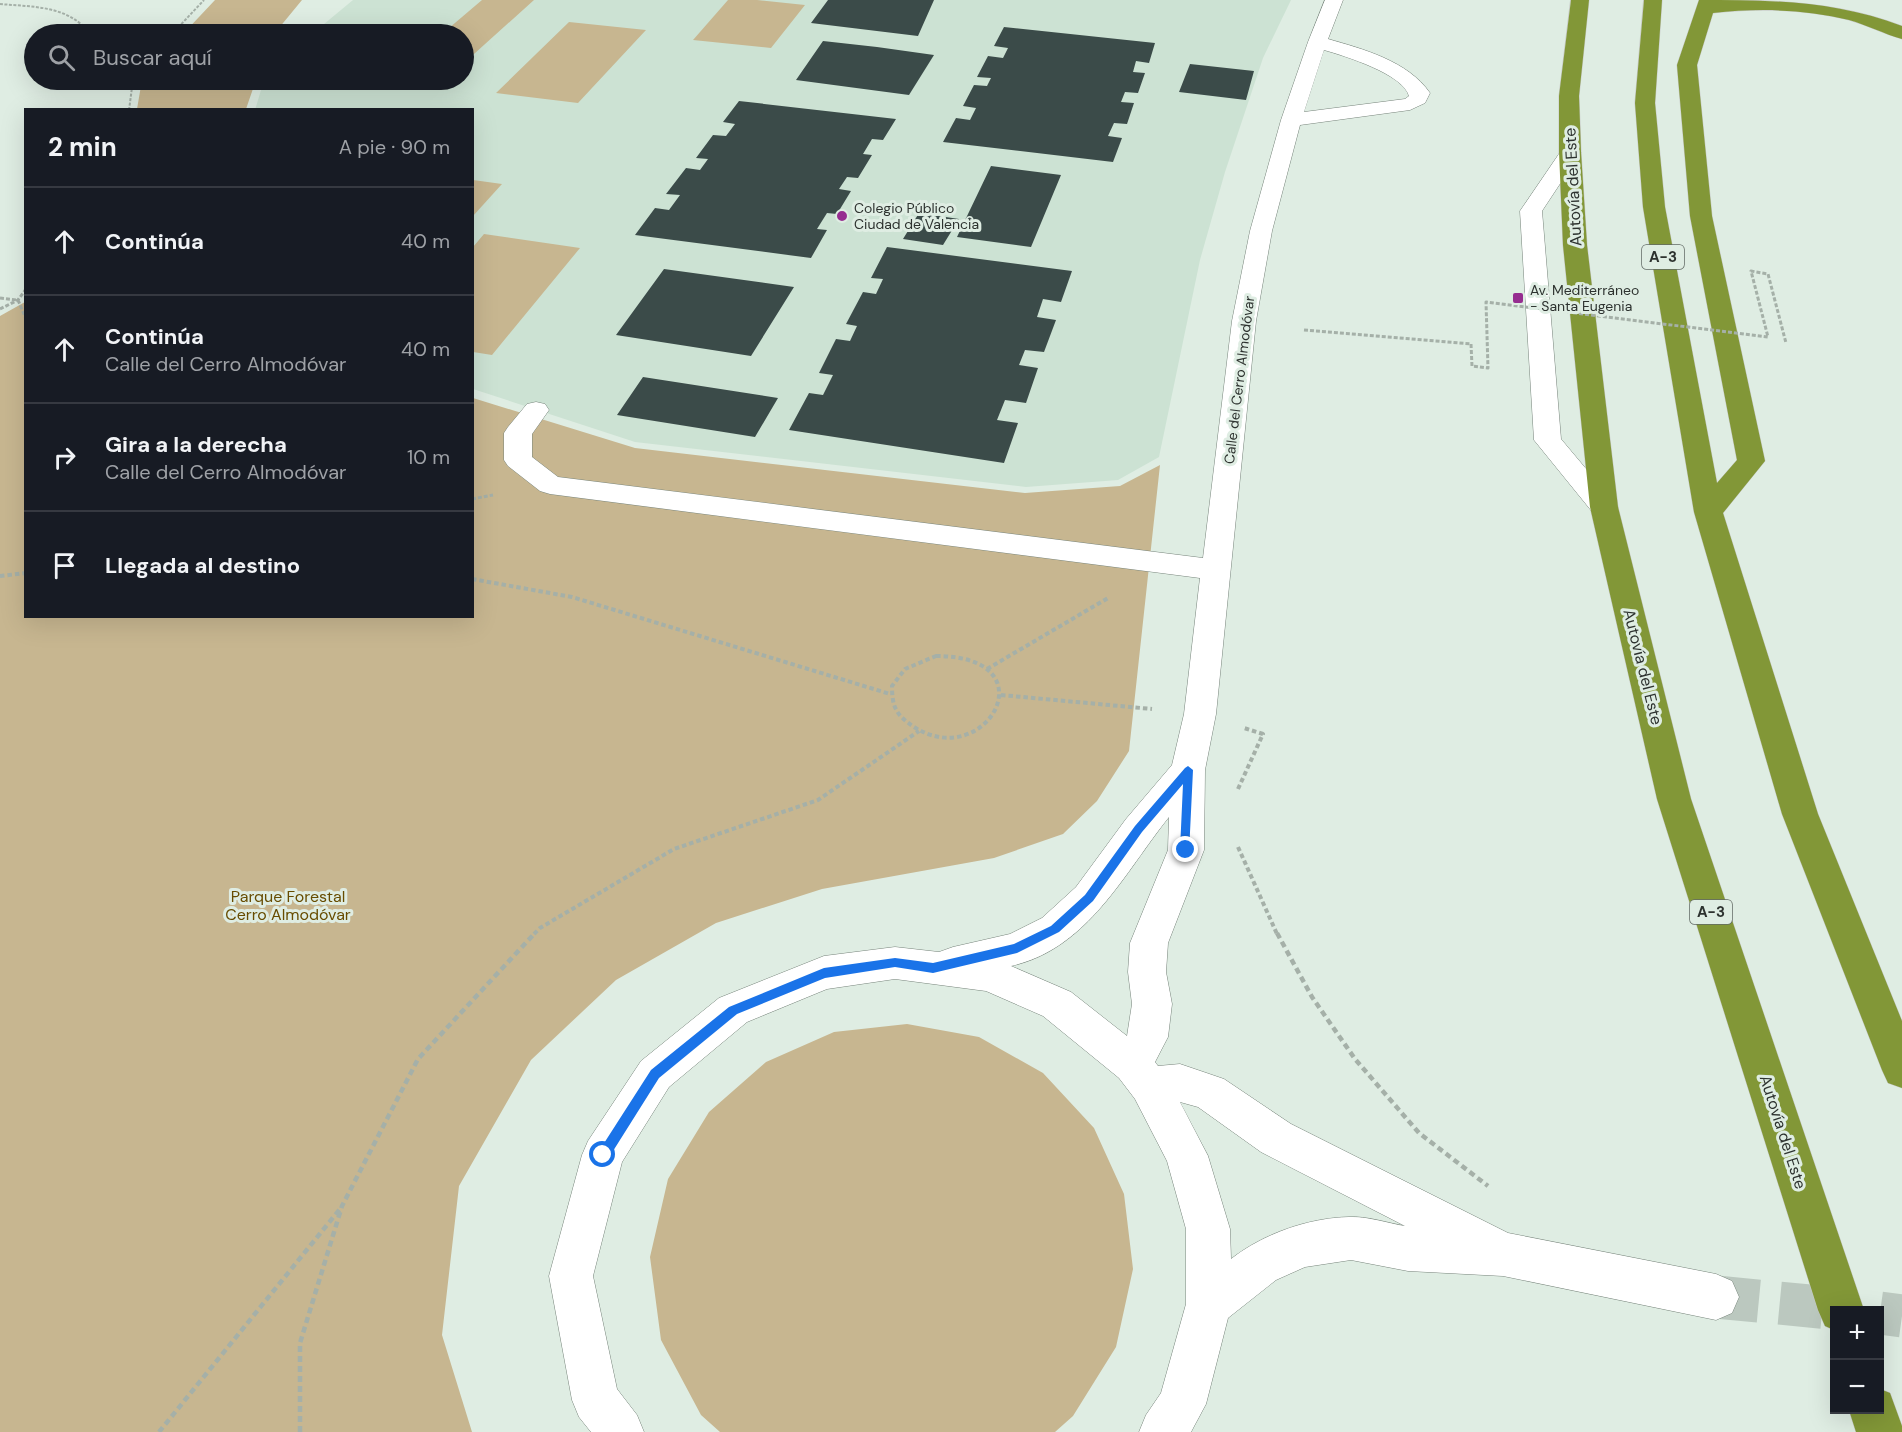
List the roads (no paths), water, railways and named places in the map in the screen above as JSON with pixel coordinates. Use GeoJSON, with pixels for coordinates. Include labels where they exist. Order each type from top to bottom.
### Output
{"type":"FeatureCollection","features":[{"type":"Feature","properties":{"kind":"highway","name":"Autovía del Este"},"geometry":{"type":"LineString","coordinates":[[1580,0],[1569,96],[1570,152],[1575,245],[1604,507],[1674,799],[1839,1306]]}},
{"type":"Feature","properties":{"kind":"highway","name":"A-3"},"geometry":{"type":"LineString","coordinates":[[1653,0],[1645,103],[1654,207],[1708,512],[1800,814],[1902,1070]]}},
{"type":"Feature","properties":{"kind":"highway"},"geometry":{"type":"LineString","coordinates":[[1708,512],[1751,461],[1701,216],[1687,66],[1707,4],[1752,0],[1814,5],[1858,17],[1902,33]]}},
{"type":"Feature","properties":{"kind":"highway"},"geometry":{"type":"LineString","coordinates":[[1874,1414],[1880,1432]]}},
{"type":"Feature","properties":{"kind":"street","name":"Calle del Cerro Almodóvar"},"geometry":{"type":"LineString","coordinates":[[1141,1076],[1152,1004],[1147,972],[1149,943],[1186,850],[1188,770],[1200,714],[1244,321],[1261,231],[1291,120],[1317,42],[1334,0]]}},
{"type":"Feature","properties":{"kind":"street"},"geometry":{"type":"LineString","coordinates":[[1291,120],[1410,104],[1418,99],[1420,93],[1412,83],[1379,63],[1317,42]]}},
{"type":"Feature","properties":{"kind":"street"},"geometry":{"type":"LineString","coordinates":[[1570,152],[1531,211],[1548,440],[1604,507]]}},
{"type":"Feature","properties":{"kind":"street"},"geometry":{"type":"LineString","coordinates":[[536,410],[518,433],[518,460],[549,484],[1217,570]]}},
{"type":"Feature","properties":{"kind":"street","name":"Calle del Cerro Almodóvar"},"geometry":{"type":"LineString","coordinates":[[933,968],[1017,948],[1055,929],[1089,898],[1139,829],[1188,770]]}},
{"type":"Feature","properties":{"kind":"street"},"geometry":{"type":"LineString","coordinates":[[621,1432],[596,1400],[571,1275],[603,1155],[655,1074],[733,1010],[824,973],[895,963],[990,975],[1057,1004],[1141,1076],[1187,1156],[1208,1229],[1209,1304],[1182,1404],[1163,1432]]}},
{"type":"Feature","properties":{"kind":"street"},"geometry":{"type":"LineString","coordinates":[[1141,1076],[1180,1083],[1210,1092],[1276,1138],[1503,1254]]}},
{"type":"Feature","properties":{"kind":"street"},"geometry":{"type":"LineString","coordinates":[[1209,1304],[1260,1264],[1303,1245],[1351,1238],[1408,1249],[1503,1254],[1716,1297]]}},
{"type":"Feature","properties":{"kind":"tunnel"},"geometry":{"type":"LineString","coordinates":[[1716,1297],[1830,1308]]}},
{"type":"Feature","properties":{"kind":"tunnel"},"geometry":{"type":"LineString","coordinates":[[1884,1314],[1902,1316]]}},
{"type":"Feature","properties":{"kind":"place","name":"Colegio Público Ciudad de Valencia"},"geometry":{"type":"Point","coordinates":[842,216]}},
{"type":"Feature","properties":{"kind":"place","name":"Av. Mediterráneo - Santa Eugenia"},"geometry":{"type":"Point","coordinates":[1518,298]}},
{"type":"Feature","properties":{"kind":"park label","name":"Parque Forestal Cerro Almodóvar"},"geometry":{"type":"Point","coordinates":[288,905]}}]}
